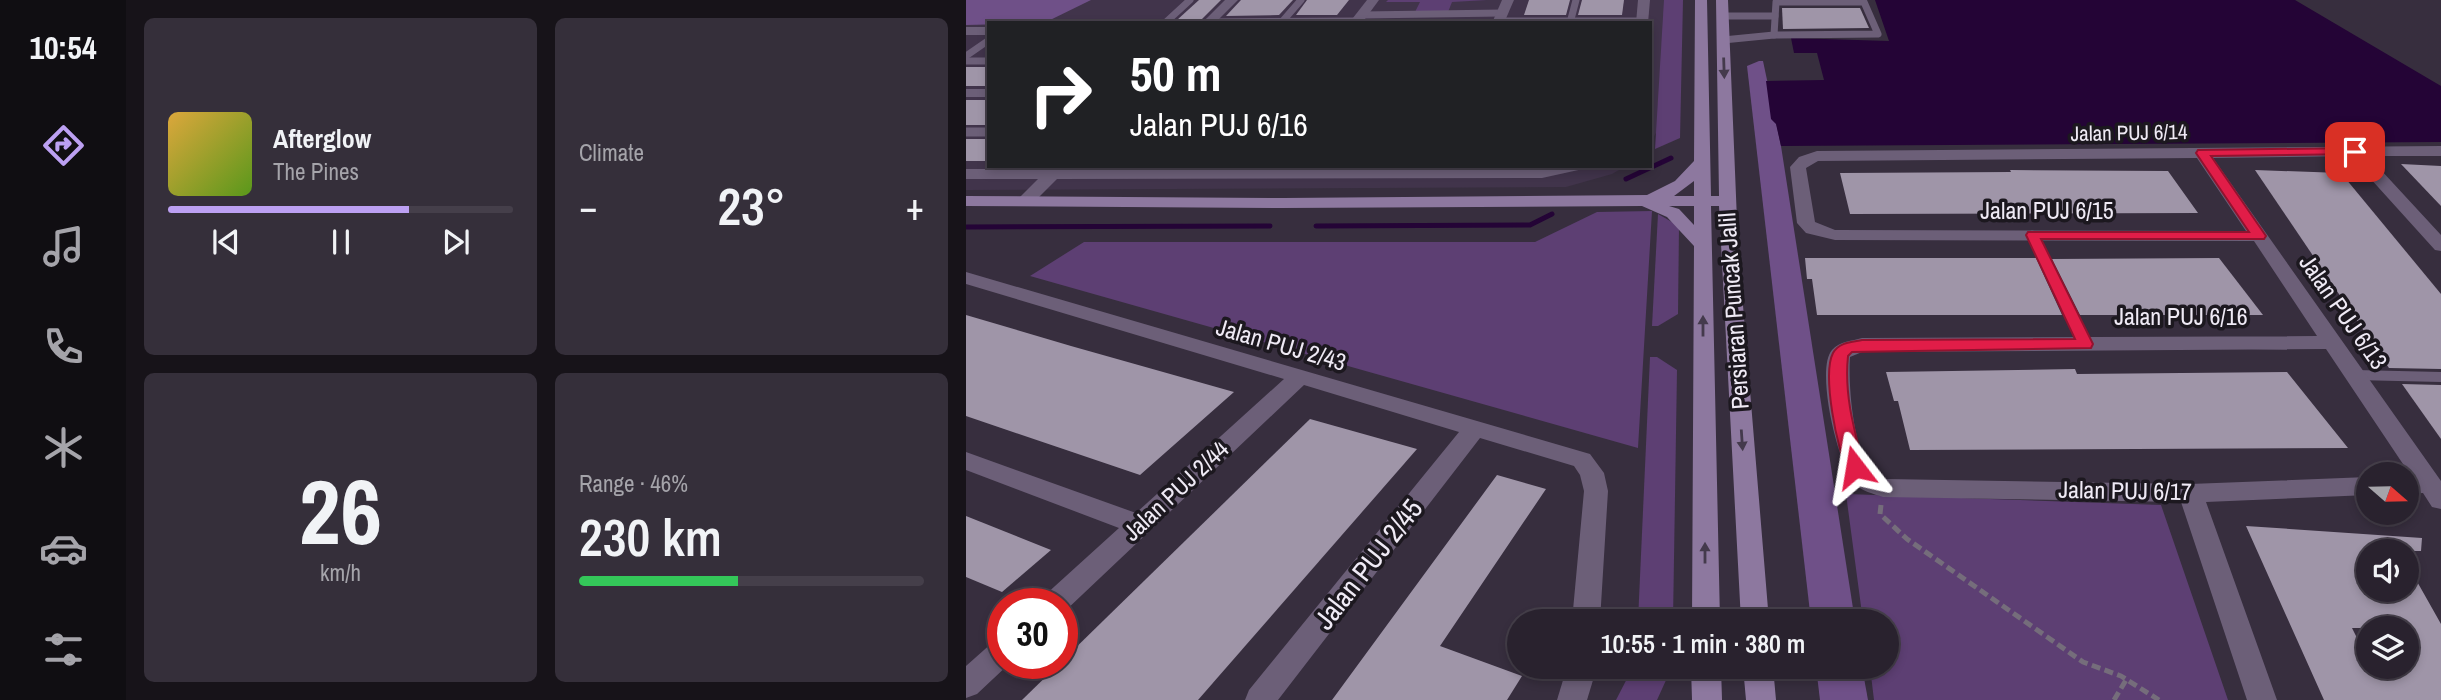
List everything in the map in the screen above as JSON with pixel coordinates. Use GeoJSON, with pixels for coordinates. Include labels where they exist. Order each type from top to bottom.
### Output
{"type":"FeatureCollection","features":[{"type":"Feature","properties":{"kind":"main road","name":"Persiaran Puncak Jalil"},"geometry":{"type":"LineString","coordinates":[[1701,0],[1706,609]]}},
{"type":"Feature","properties":{"kind":"main road","name":"Persiaran Puncak Jalil"},"geometry":{"type":"LineString","coordinates":[[1722,0],[1727,201],[1754,609]]}},
{"type":"Feature","properties":{"kind":"main road"},"geometry":{"type":"LineString","coordinates":[[1642,202],[1673,191],[1686,183],[1702,162]]}},
{"type":"Feature","properties":{"kind":"main road"},"geometry":{"type":"LineString","coordinates":[[966,201],[1727,201]]}},
{"type":"Feature","properties":{"kind":"main road"},"geometry":{"type":"LineString","coordinates":[[1642,202],[1673,214],[1703,245]]}},
{"type":"Feature","properties":{"kind":"main road"},"geometry":{"type":"LineString","coordinates":[[1706,679],[1707,700]]}},
{"type":"Feature","properties":{"kind":"main road"},"geometry":{"type":"LineString","coordinates":[[1759,679],[1761,700]]}},
{"type":"Feature","properties":{"kind":"street"},"geometry":{"type":"LineString","coordinates":[[1210,21],[1232,0]]}},
{"type":"Feature","properties":{"kind":"street"},"geometry":{"type":"LineString","coordinates":[[1358,20],[1373,0]]}},
{"type":"Feature","properties":{"kind":"street"},"geometry":{"type":"LineString","coordinates":[[1500,19],[1508,0]]}},
{"type":"Feature","properties":{"kind":"street"},"geometry":{"type":"LineString","coordinates":[[1643,21],[1644,0]]}},
{"type":"Feature","properties":{"kind":"street"},"geometry":{"type":"LineString","coordinates":[[966,31],[987,31]]}},
{"type":"Feature","properties":{"kind":"street"},"geometry":{"type":"LineString","coordinates":[[966,93],[987,93]]}},
{"type":"Feature","properties":{"kind":"street","name":"Jalan PUJ 6/14"},"geometry":{"type":"LineString","coordinates":[[1835,235],[1812,229],[1804,216],[1798,167],[1805,160],[1817,156],[2441,151]]}},
{"type":"Feature","properties":{"kind":"street"},"geometry":{"type":"LineString","coordinates":[[2355,152],[2441,246]]}},
{"type":"Feature","properties":{"kind":"street","name":"Jalan PUJ 6/13"},"geometry":{"type":"LineString","coordinates":[[2202,153],[2355,375],[2426,490]]}},
{"type":"Feature","properties":{"kind":"street"},"geometry":{"type":"LineString","coordinates":[[966,174],[1056,170],[1444,169],[1542,173],[1567,168]]}},
{"type":"Feature","properties":{"kind":"street"},"geometry":{"type":"LineString","coordinates":[[1026,200],[1056,170]]}},
{"type":"Feature","properties":{"kind":"street","name":"Jalan PUJ 6/15"},"geometry":{"type":"LineString","coordinates":[[1835,235],[2259,236]]}},
{"type":"Feature","properties":{"kind":"street","name":"Jalan PUJ 2/43"},"geometry":{"type":"LineString","coordinates":[[966,278],[1582,460],[1592,473],[1596,491],[1587,609]]}},
{"type":"Feature","properties":{"kind":"street","name":"Jalan PUJ 6/16"},"geometry":{"type":"LineString","coordinates":[[1883,488],[1865,480],[1855,467],[1837,381],[1840,354],[1847,348],[1862,345],[2332,342]]}},
{"type":"Feature","properties":{"kind":"street","name":"Jalan PUJ 2/44"},"geometry":{"type":"LineString","coordinates":[[1071,588],[1299,378]]}},
{"type":"Feature","properties":{"kind":"street","name":"Jalan PUJ 2/45"},"geometry":{"type":"LineString","coordinates":[[1260,700],[1476,427]]}},
{"type":"Feature","properties":{"kind":"street"},"geometry":{"type":"LineString","coordinates":[[966,461],[1139,526]]}},
{"type":"Feature","properties":{"kind":"street","name":"Jalan PUJ 6/17"},"geometry":{"type":"LineString","coordinates":[[1883,488],[2190,493],[2356,486]]}},
{"type":"Feature","properties":{"kind":"street"},"geometry":{"type":"LineString","coordinates":[[2190,493],[2262,700]]}},
{"type":"Feature","properties":{"kind":"street"},"geometry":{"type":"LineString","coordinates":[[966,685],[987,666]]}},
{"type":"Feature","properties":{"kind":"street"},"geometry":{"type":"LineString","coordinates":[[1572,700],[1578,679]]}},
{"type":"Feature","properties":{"kind":"street"},"geometry":{"type":"LineString","coordinates":[[966,697],[972,700]]}},
{"type":"Feature","properties":{"kind":"lane"},"geometry":{"type":"LineString","coordinates":[[1167,21],[1190,0]]}},
{"type":"Feature","properties":{"kind":"lane"},"geometry":{"type":"LineString","coordinates":[[1282,21],[1301,0]]}},
{"type":"Feature","properties":{"kind":"lane"},"geometry":{"type":"LineString","coordinates":[[1570,21],[1576,0]]}},
{"type":"Feature","properties":{"kind":"lane"},"geometry":{"type":"LineString","coordinates":[[1723,40],[1774,35],[1878,34],[1864,2],[1776,2],[1774,35]]}},
{"type":"Feature","properties":{"kind":"lane"},"geometry":{"type":"LineString","coordinates":[[1320,21],[1430,15],[1547,21]]}},
{"type":"Feature","properties":{"kind":"lane"},"geometry":{"type":"LineString","coordinates":[[1426,21],[1430,15]]}},
{"type":"Feature","properties":{"kind":"lane"},"geometry":{"type":"LineString","coordinates":[[1722,16],[1775,16]]}},
{"type":"Feature","properties":{"kind":"lane"},"geometry":{"type":"LineString","coordinates":[[966,58],[987,42]]}},
{"type":"Feature","properties":{"kind":"lane"},"geometry":{"type":"LineString","coordinates":[[966,58],[987,61]]}},
{"type":"Feature","properties":{"kind":"lane"},"geometry":{"type":"LineString","coordinates":[[966,132],[987,132]]}},
{"type":"Feature","properties":{"kind":"lane"},"geometry":{"type":"LineString","coordinates":[[2032,235],[2085,344]]}},
{"type":"Feature","properties":{"kind":"lane"},"geometry":{"type":"LineString","coordinates":[[2355,375],[2441,377]]}},
{"type":"Feature","properties":{"kind":"path"},"geometry":{"type":"LineString","coordinates":[[1883,488],[1880,514],[1907,539],[2082,662],[2126,680],[2159,700]]}},
{"type":"Feature","properties":{"kind":"path"},"geometry":{"type":"LineString","coordinates":[[2114,700],[2126,680]]}},
{"type":"Feature","properties":{"kind":"shaded area"},"geometry":{"type":"Polygon","coordinates":[[[966,0],[1667,0],[1659,127],[1652,140],[1652,21],[987,21],[987,168],[1622,168],[1612,174],[1566,187],[966,190],[966,0]]]}},
{"type":"Feature","properties":{"kind":"shaded area"},"geometry":{"type":"Polygon","coordinates":[[[966,0],[1091,0],[1048,21],[987,21],[987,24],[966,25],[966,0]]]}},
{"type":"Feature","properties":{"kind":"shaded area"},"geometry":{"type":"Polygon","coordinates":[[[1487,0],[1452,2],[1448,12],[1415,12],[1420,2],[1386,2],[1487,0]]]}},
{"type":"Feature","properties":{"kind":"shaded area"},"geometry":{"type":"Polygon","coordinates":[[[1664,0],[1683,0],[1680,138],[1655,149],[1664,0]]]}},
{"type":"Feature","properties":{"kind":"shaded area"},"geometry":{"type":"Polygon","coordinates":[[[1875,0],[2295,0],[2441,86],[2441,142],[1781,146],[1776,124],[1771,119],[1766,81],[1824,80],[1817,53],[1794,53],[1791,38],[1889,41],[1875,0]]]}},
{"type":"Feature","properties":{"kind":"shaded area"},"geometry":{"type":"Polygon","coordinates":[[[1763,61],[1781,146],[1853,609],[1810,609],[1747,66],[1763,61]]]}},
{"type":"Feature","properties":{"kind":"shaded area"},"geometry":{"type":"Polygon","coordinates":[[[1652,211],[1638,448],[1030,276],[1084,242],[1535,242],[1597,212],[1652,211]]]}},
{"type":"Feature","properties":{"kind":"shaded area"},"geometry":{"type":"Polygon","coordinates":[[[1658,214],[1679,226],[1678,314],[1658,326],[1652,326],[1658,214]]]}},
{"type":"Feature","properties":{"kind":"shaded area"},"geometry":{"type":"Polygon","coordinates":[[[1650,357],[1657,357],[1677,370],[1673,609],[1639,609],[1650,357]]]}},
{"type":"Feature","properties":{"kind":"shaded area"},"geometry":{"type":"Polygon","coordinates":[[[1846,494],[2161,505],[2228,700],[1874,700],[1871,679],[1899,679],[1899,609],[1861,609],[1846,494]]]}},
{"type":"Feature","properties":{"kind":"shaded area"},"geometry":{"type":"Polygon","coordinates":[[[1627,679],[1667,679],[1657,700],[1616,700],[1627,679]]]}},
{"type":"Feature","properties":{"kind":"shaded area"},"geometry":{"type":"Polygon","coordinates":[[[1817,679],[1864,679],[1868,700],[1820,700],[1817,679]]]}},
{"type":"Feature","properties":{"kind":"building"},"geometry":{"type":"Polygon","coordinates":[[[1199,0],[1221,0],[1201,20],[1177,20],[1199,0]]]}},
{"type":"Feature","properties":{"kind":"building"},"geometry":{"type":"Polygon","coordinates":[[[1241,0],[1293,0],[1279,15],[1226,16],[1241,0]]]}},
{"type":"Feature","properties":{"kind":"building"},"geometry":{"type":"Polygon","coordinates":[[[1307,0],[1349,0],[1337,15],[1296,15],[1307,0]]]}},
{"type":"Feature","properties":{"kind":"building"},"geometry":{"type":"Polygon","coordinates":[[[1529,0],[1570,0],[1566,15],[1524,15],[1529,0]]]}},
{"type":"Feature","properties":{"kind":"building"},"geometry":{"type":"Polygon","coordinates":[[[1582,0],[1624,0],[1622,15],[1578,15],[1582,0]]]}},
{"type":"Feature","properties":{"kind":"building"},"geometry":{"type":"Polygon","coordinates":[[[1782,8],[1860,8],[1869,28],[1783,29],[1782,8]]]}},
{"type":"Feature","properties":{"kind":"building"},"geometry":{"type":"Polygon","coordinates":[[[966,67],[987,67],[987,86],[966,86],[966,67]]]}},
{"type":"Feature","properties":{"kind":"building"},"geometry":{"type":"Polygon","coordinates":[[[966,100],[987,100],[987,125],[966,125],[966,100]]]}},
{"type":"Feature","properties":{"kind":"building"},"geometry":{"type":"Polygon","coordinates":[[[966,139],[987,139],[987,161],[966,161],[966,139]]]}},
{"type":"Feature","properties":{"kind":"building"},"geometry":{"type":"Polygon","coordinates":[[[2401,164],[2441,166],[2441,206],[2401,164]]]}},
{"type":"Feature","properties":{"kind":"building"},"geometry":{"type":"Polygon","coordinates":[[[2010,170],[2168,171],[2198,213],[1850,214],[1840,173],[2011,172],[2010,170]]]}},
{"type":"Feature","properties":{"kind":"building"},"geometry":{"type":"Polygon","coordinates":[[[2255,170],[2341,173],[2441,294],[2441,369],[2389,368],[2255,170]]]}},
{"type":"Feature","properties":{"kind":"building"},"geometry":{"type":"Polygon","coordinates":[[[1805,258],[2036,258],[2062,315],[1817,315],[1812,279],[1807,279],[1805,258]]]}},
{"type":"Feature","properties":{"kind":"building"},"geometry":{"type":"Polygon","coordinates":[[[2219,258],[2263,315],[2080,315],[2052,259],[2219,258]]]}},
{"type":"Feature","properties":{"kind":"building"},"geometry":{"type":"Polygon","coordinates":[[[966,315],[1234,392],[1140,475],[966,416],[966,315]]]}},
{"type":"Feature","properties":{"kind":"building"},"geometry":{"type":"Polygon","coordinates":[[[2075,369],[2077,374],[2287,372],[2348,448],[1910,450],[1898,401],[1894,401],[1886,372],[2075,369]]]}},
{"type":"Feature","properties":{"kind":"building"},"geometry":{"type":"Polygon","coordinates":[[[2402,384],[2441,385],[2441,439],[2402,384]]]}},
{"type":"Feature","properties":{"kind":"building"},"geometry":{"type":"Polygon","coordinates":[[[1310,419],[1417,449],[1198,700],[1022,700],[1044,679],[1078,679],[1078,645],[1310,419]]]}},
{"type":"Feature","properties":{"kind":"building"},"geometry":{"type":"Polygon","coordinates":[[[1497,475],[1546,489],[1440,646],[1507,671],[1507,679],[1520,679],[1507,700],[1332,700],[1497,475]]]}},
{"type":"Feature","properties":{"kind":"building"},"geometry":{"type":"Polygon","coordinates":[[[966,516],[1051,550],[1007,588],[992,588],[966,577],[966,516]]]}},
{"type":"Feature","properties":{"kind":"building"},"geometry":{"type":"Polygon","coordinates":[[[2246,526],[2422,538],[2421,551],[2419,539],[2356,539],[2356,602],[2419,602],[2419,585],[2441,624],[2441,700],[2324,700],[2246,526]]]}},
{"type":"Feature","properties":{"kind":"waterway"},"geometry":{"type":"LineString","coordinates":[[1652,167],[1671,158]]}},
{"type":"Feature","properties":{"kind":"waterway"},"geometry":{"type":"LineString","coordinates":[[1626,179],[1650,168]]}},
{"type":"Feature","properties":{"kind":"waterway"},"geometry":{"type":"LineString","coordinates":[[1316,226],[1530,225],[1552,214]]}},
{"type":"Feature","properties":{"kind":"waterway"},"geometry":{"type":"LineString","coordinates":[[966,227],[1270,226]]}},
{"type":"Feature","properties":{"kind":"route"},"geometry":{"type":"LineString","coordinates":[[1855,467],[1837,381],[1840,354],[1847,348],[1862,345],[2085,344],[2032,235],[2259,236],[2202,153],[2355,152]]}}]}
